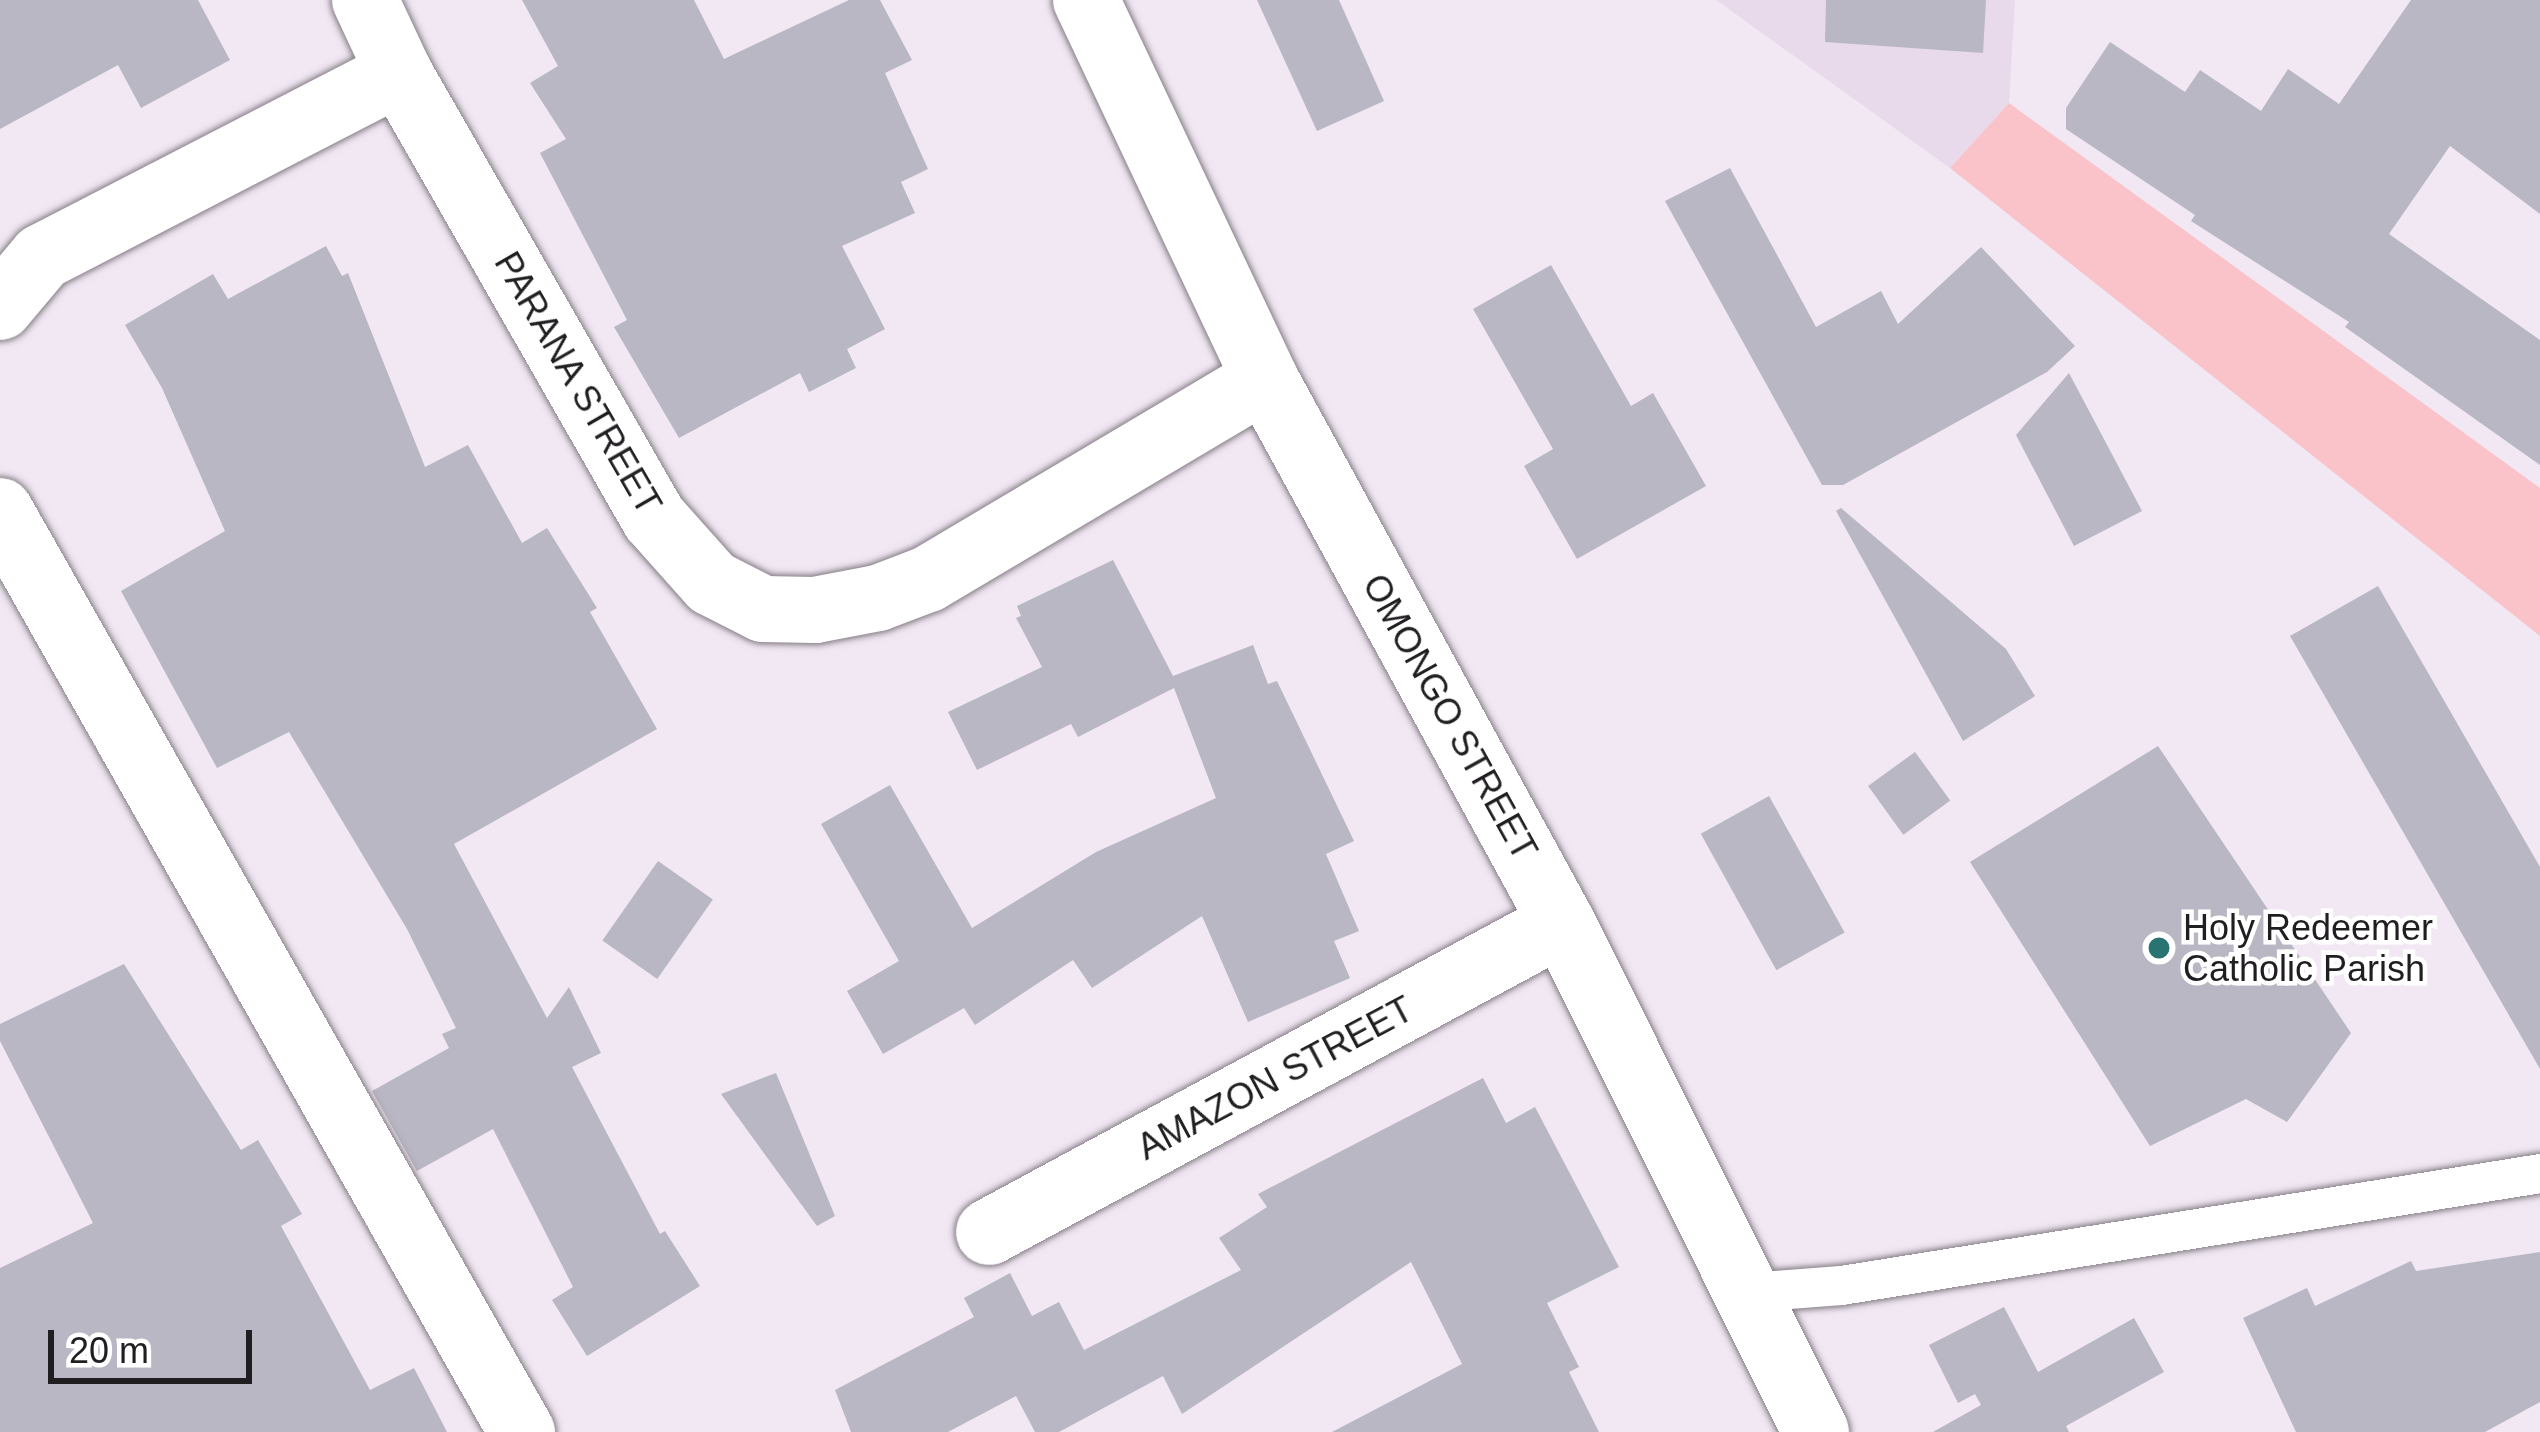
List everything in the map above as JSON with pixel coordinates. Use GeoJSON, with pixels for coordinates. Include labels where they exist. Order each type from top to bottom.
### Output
{"type":"FeatureCollection","features":[{"type":"Feature","properties":{"kind":"street","name":"PARANA STREET"},"geometry":{"type":"LineString","coordinates":[[365,0],[399,73],[654,518],[712,583],[763,609],[815,610],[878,598],[928,579],[1265,379]]}},
{"type":"Feature","properties":{"kind":"street","name":"OMONGO STREET"},"geometry":{"type":"LineString","coordinates":[[1086,0],[1265,379],[1562,923],[1816,1432]]}},
{"type":"Feature","properties":{"kind":"street"},"geometry":{"type":"LineString","coordinates":[[0,307],[42,257],[399,73]]}},
{"type":"Feature","properties":{"kind":"street"},"geometry":{"type":"LineString","coordinates":[[0,511],[522,1432]]}},
{"type":"Feature","properties":{"kind":"street","name":"AMAZON STREET"},"geometry":{"type":"LineString","coordinates":[[988,1232],[1562,923]]}},
{"type":"Feature","properties":{"kind":"lane"},"geometry":{"type":"LineString","coordinates":[[1749,1292],[1841,1285],[2540,1173]]}},
{"type":"Feature","properties":{"kind":"shaded area"},"geometry":{"type":"Polygon","coordinates":[[[1716,0],[2015,0],[2009,103],[1950,168],[1716,0]]]}},
{"type":"Feature","properties":{"kind":"shaded area"},"geometry":{"type":"Polygon","coordinates":[[[2009,103],[2540,488],[2540,636],[1950,168],[2009,103]]]}},
{"type":"Feature","properties":{"kind":"building"},"geometry":{"type":"Polygon","coordinates":[[[0,0],[198,0],[230,60],[141,108],[118,65],[0,129],[0,0]]]}},
{"type":"Feature","properties":{"kind":"building"},"geometry":{"type":"Polygon","coordinates":[[[522,0],[694,0],[724,59],[849,0],[880,0],[912,60],[885,73],[928,169],[901,182],[915,213],[842,246],[885,329],[847,349],[856,368],[809,392],[800,373],[679,438],[614,327],[627,320],[540,153],[566,139],[530,83],[558,66],[522,0]]]}},
{"type":"Feature","properties":{"kind":"building"},"geometry":{"type":"Polygon","coordinates":[[[1257,0],[1339,0],[1384,101],[1317,131],[1257,0]]]}},
{"type":"Feature","properties":{"kind":"building"},"geometry":{"type":"Polygon","coordinates":[[[1826,0],[1986,0],[1983,53],[1825,42],[1826,0]]]}},
{"type":"Feature","properties":{"kind":"building"},"geometry":{"type":"Polygon","coordinates":[[[2411,0],[2540,0],[2540,214],[2450,146],[2389,234],[2540,340],[2540,465],[2345,327],[2349,322],[2191,221],[2195,215],[2066,129],[2066,108],[2110,42],[2185,92],[2200,70],[2261,111],[2288,69],[2339,104],[2411,0]]]}},
{"type":"Feature","properties":{"kind":"building"},"geometry":{"type":"Polygon","coordinates":[[[1730,168],[1816,327],[1881,291],[1898,324],[1981,247],[2075,346],[2047,372],[1843,485],[1822,485],[1665,201],[1730,168]]]}},
{"type":"Feature","properties":{"kind":"building"},"geometry":{"type":"Polygon","coordinates":[[[326,246],[342,276],[348,273],[425,467],[468,445],[522,543],[547,528],[597,608],[590,612],[657,729],[454,844],[547,1018],[569,987],[601,1053],[572,1067],[660,1234],[665,1231],[700,1286],[587,1356],[552,1300],[573,1287],[493,1129],[417,1171],[372,1091],[449,1048],[442,1034],[456,1028],[407,929],[289,732],[217,768],[121,591],[225,531],[162,388],[125,325],[213,274],[228,299],[326,246]]]}},
{"type":"Feature","properties":{"kind":"building"},"geometry":{"type":"Polygon","coordinates":[[[1551,265],[1631,406],[1653,393],[1706,486],[1577,559],[1524,466],[1553,449],[1473,309],[1551,265]]]}},
{"type":"Feature","properties":{"kind":"building"},"geometry":{"type":"Polygon","coordinates":[[[2069,373],[2142,511],[2074,546],[2016,435],[2069,373]]]}},
{"type":"Feature","properties":{"kind":"building"},"geometry":{"type":"Polygon","coordinates":[[[1841,508],[2006,649],[2035,696],[1963,741],[1836,511],[1841,508]]]}},
{"type":"Feature","properties":{"kind":"building"},"geometry":{"type":"Polygon","coordinates":[[[1113,560],[1173,676],[1253,645],[1268,684],[1277,681],[1354,841],[1326,854],[1359,931],[1334,941],[1350,978],[1248,1022],[1202,916],[1092,988],[1073,960],[975,1025],[964,1008],[883,1054],[847,991],[899,961],[821,824],[890,785],[972,928],[1096,852],[1216,798],[1174,688],[1078,737],[1071,724],[977,770],[948,712],[1042,667],[1016,618],[1021,616],[1017,606],[1113,560]]]}},
{"type":"Feature","properties":{"kind":"building"},"geometry":{"type":"Polygon","coordinates":[[[2378,586],[2540,867],[2540,1069],[2290,636],[2378,586]]]}},
{"type":"Feature","properties":{"kind":"building","name":"Holy Redeemer Catholic Parish"},"geometry":{"type":"Polygon","coordinates":[[[2158,746],[2351,1033],[2287,1122],[2246,1099],[2150,1146],[1970,862],[2158,746]]]}},
{"type":"Feature","properties":{"kind":"building"},"geometry":{"type":"Polygon","coordinates":[[[1915,752],[1950,801],[1903,835],[1868,786],[1915,752]]]}},
{"type":"Feature","properties":{"kind":"building"},"geometry":{"type":"Polygon","coordinates":[[[1769,796],[1845,932],[1776,970],[1701,834],[1769,796]]]}},
{"type":"Feature","properties":{"kind":"building"},"geometry":{"type":"Polygon","coordinates":[[[658,861],[713,899],[657,979],[602,940],[658,861]]]}},
{"type":"Feature","properties":{"kind":"building"},"geometry":{"type":"Polygon","coordinates":[[[124,964],[241,1150],[258,1140],[302,1214],[281,1226],[370,1390],[414,1368],[447,1432],[0,1432],[0,1268],[93,1223],[0,1041],[0,1024],[124,964]]]}},
{"type":"Feature","properties":{"kind":"building"},"geometry":{"type":"Polygon","coordinates":[[[776,1073],[835,1216],[817,1226],[721,1094],[776,1073]]]}},
{"type":"Feature","properties":{"kind":"building"},"geometry":{"type":"Polygon","coordinates":[[[1483,1078],[1506,1123],[1535,1107],[1619,1267],[1547,1303],[1579,1367],[1569,1372],[1599,1432],[1332,1432],[1462,1364],[1411,1262],[1182,1414],[1163,1376],[1059,1432],[1035,1432],[1016,1396],[948,1432],[851,1432],[835,1390],[974,1317],[964,1298],[1010,1273],[1032,1316],[1059,1302],[1084,1350],[1241,1270],[1219,1238],[1267,1207],[1258,1194],[1483,1078]]]}},
{"type":"Feature","properties":{"kind":"building"},"geometry":{"type":"Polygon","coordinates":[[[2540,1252],[2540,1402],[2485,1432],[2296,1432],[2243,1318],[2307,1288],[2315,1306],[2411,1261],[2416,1271],[2540,1252]]]}},
{"type":"Feature","properties":{"kind":"building"},"geometry":{"type":"Polygon","coordinates":[[[2004,1307],[2038,1372],[2134,1318],[2164,1372],[2066,1426],[2069,1432],[1933,1432],[1981,1405],[1975,1394],[1958,1403],[1929,1345],[2004,1307]]]}},
{"type":"Feature","properties":{"kind":"place","name":"Holy Redeemer Catholic Parish"},"geometry":{"type":"Point","coordinates":[2159,948]}}]}
